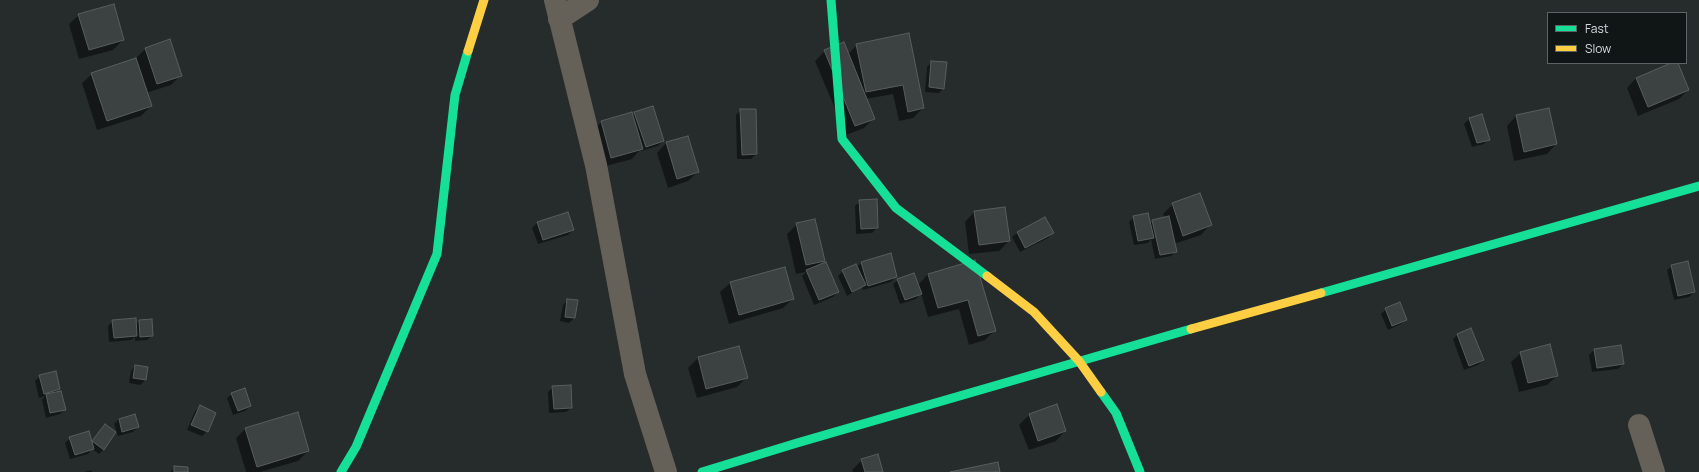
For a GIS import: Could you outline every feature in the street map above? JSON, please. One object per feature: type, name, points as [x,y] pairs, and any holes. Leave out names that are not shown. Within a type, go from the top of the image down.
[{"type":"street","points":[[341,472],[356,446],[437,254],[455,95],[484,0]]},
{"type":"street","points":[[588,0],[557,10],[596,165],[635,374],[666,472]]},
{"type":"street","points":[[831,0],[842,139],[896,208],[1034,312],[1079,361],[1116,413],[1140,472]]},
{"type":"street","points":[[702,472],[1079,361],[1699,186]]},
{"type":"street","points":[[1639,425],[1654,472]]},
{"type":"building","points":[[114,4],[124,40],[89,50],[78,14]]},
{"type":"building","points":[[909,33],[924,108],[908,112],[903,85],[866,92],[856,44]]},
{"type":"building","points":[[170,39],[182,76],[157,84],[145,48]]},
{"type":"building","points":[[844,42],[875,119],[855,126],[824,50]]},
{"type":"building","points":[[136,58],[152,106],[107,121],[91,73]]},
{"type":"building","points":[[931,61],[947,62],[944,89],[929,87]]},
{"type":"building","points":[[1669,64],[1678,64],[1689,90],[1648,107],[1636,78]]},
{"type":"building","points":[[653,106],[664,141],[646,147],[634,112]]},
{"type":"building","points":[[1549,108],[1557,144],[1524,152],[1516,115]]},
{"type":"building","points":[[740,109],[756,109],[757,154],[742,155]]},
{"type":"building","points":[[632,112],[643,149],[611,158],[601,121]]},
{"type":"building","points":[[1482,114],[1490,140],[1477,143],[1469,118]]},
{"type":"building","points":[[688,136],[699,172],[677,179],[666,142]]},
{"type":"building","points":[[1200,193],[1212,225],[1183,236],[1172,203]]},
{"type":"building","points":[[877,199],[878,228],[861,229],[859,200]]},
{"type":"building","points":[[1005,207],[1010,241],[979,245],[974,211]]},
{"type":"building","points":[[568,212],[574,230],[543,240],[537,222]]},
{"type":"building","points":[[1148,213],[1154,238],[1138,241],[1133,216]]},
{"type":"building","points":[[1169,216],[1177,252],[1160,255],[1152,220]]},
{"type":"building","points":[[1045,217],[1054,233],[1025,248],[1017,232]]},
{"type":"building","points":[[815,219],[825,261],[806,265],[796,223]]},
{"type":"building","points":[[891,253],[897,277],[868,286],[861,262]]},
{"type":"building","points":[[975,260],[996,331],[978,336],[968,300],[938,308],[928,274]]},
{"type":"building","points":[[1688,261],[1695,292],[1678,296],[1671,265]]},
{"type":"building","points":[[826,262],[839,292],[819,300],[806,270]]},
{"type":"building","points":[[856,264],[866,285],[852,292],[842,270]]},
{"type":"building","points":[[785,267],[794,299],[739,315],[730,282]]},
{"type":"building","points":[[914,273],[922,294],[905,300],[897,279]]},
{"type":"building","points":[[567,299],[578,300],[575,318],[565,317]]},
{"type":"building","points":[[1400,302],[1407,320],[1392,326],[1385,308]]},
{"type":"building","points":[[136,318],[137,336],[114,338],[112,320]]},
{"type":"building","points":[[152,319],[153,336],[140,337],[139,320]]},
{"type":"building","points":[[1471,328],[1484,360],[1469,366],[1457,334]]},
{"type":"building","points":[[1550,344],[1558,376],[1528,383],[1520,352]]},
{"type":"building","points":[[1621,345],[1624,364],[1597,368],[1594,349]]},
{"type":"building","points":[[739,346],[748,378],[706,389],[698,357]]},
{"type":"building","points":[[135,365],[148,367],[146,380],[133,378]]},
{"type":"building","points":[[56,371],[60,389],[44,394],[39,375]]},
{"type":"building","points":[[571,385],[572,408],[554,409],[552,386]]},
{"type":"building","points":[[245,388],[251,406],[238,411],[231,393]]},
{"type":"building","points":[[61,391],[66,410],[50,413],[46,394]]},
{"type":"building","points":[[1057,404],[1066,431],[1038,441],[1029,414]]},
{"type":"building","points":[[200,405],[216,413],[208,432],[191,425]]},
{"type":"building","points":[[298,412],[309,451],[257,467],[245,428]]},
{"type":"building","points":[[135,414],[139,427],[122,432],[119,419]]},
{"type":"building","points":[[105,424],[116,432],[104,450],[92,441]]},
{"type":"building","points":[[89,431],[94,449],[75,455],[69,437]]},
{"type":"building","points":[[878,454],[883,472],[865,472],[861,459]]},
{"type":"building","points":[[998,462],[1000,472],[950,472]]},
{"type":"building","points":[[174,466],[188,467],[188,472],[174,472]]},
{"type":"traffic: fast","points":[[831,0],[842,139],[896,208],[987,276]]},
{"type":"traffic: fast","points":[[341,472],[356,447],[437,254],[455,95],[468,51]]},
{"type":"traffic: fast","points":[[1321,293],[1699,186]]},
{"type":"traffic: fast","points":[[702,472],[1191,329]]},
{"type":"traffic: fast","points":[[1101,392],[1116,413],[1140,472]]},
{"type":"traffic: slow","points":[[468,51],[484,0]]},
{"type":"traffic: slow","points":[[987,276],[1034,312],[1079,361],[1101,392]]},
{"type":"traffic: slow","points":[[1191,329],[1321,293]]}]
